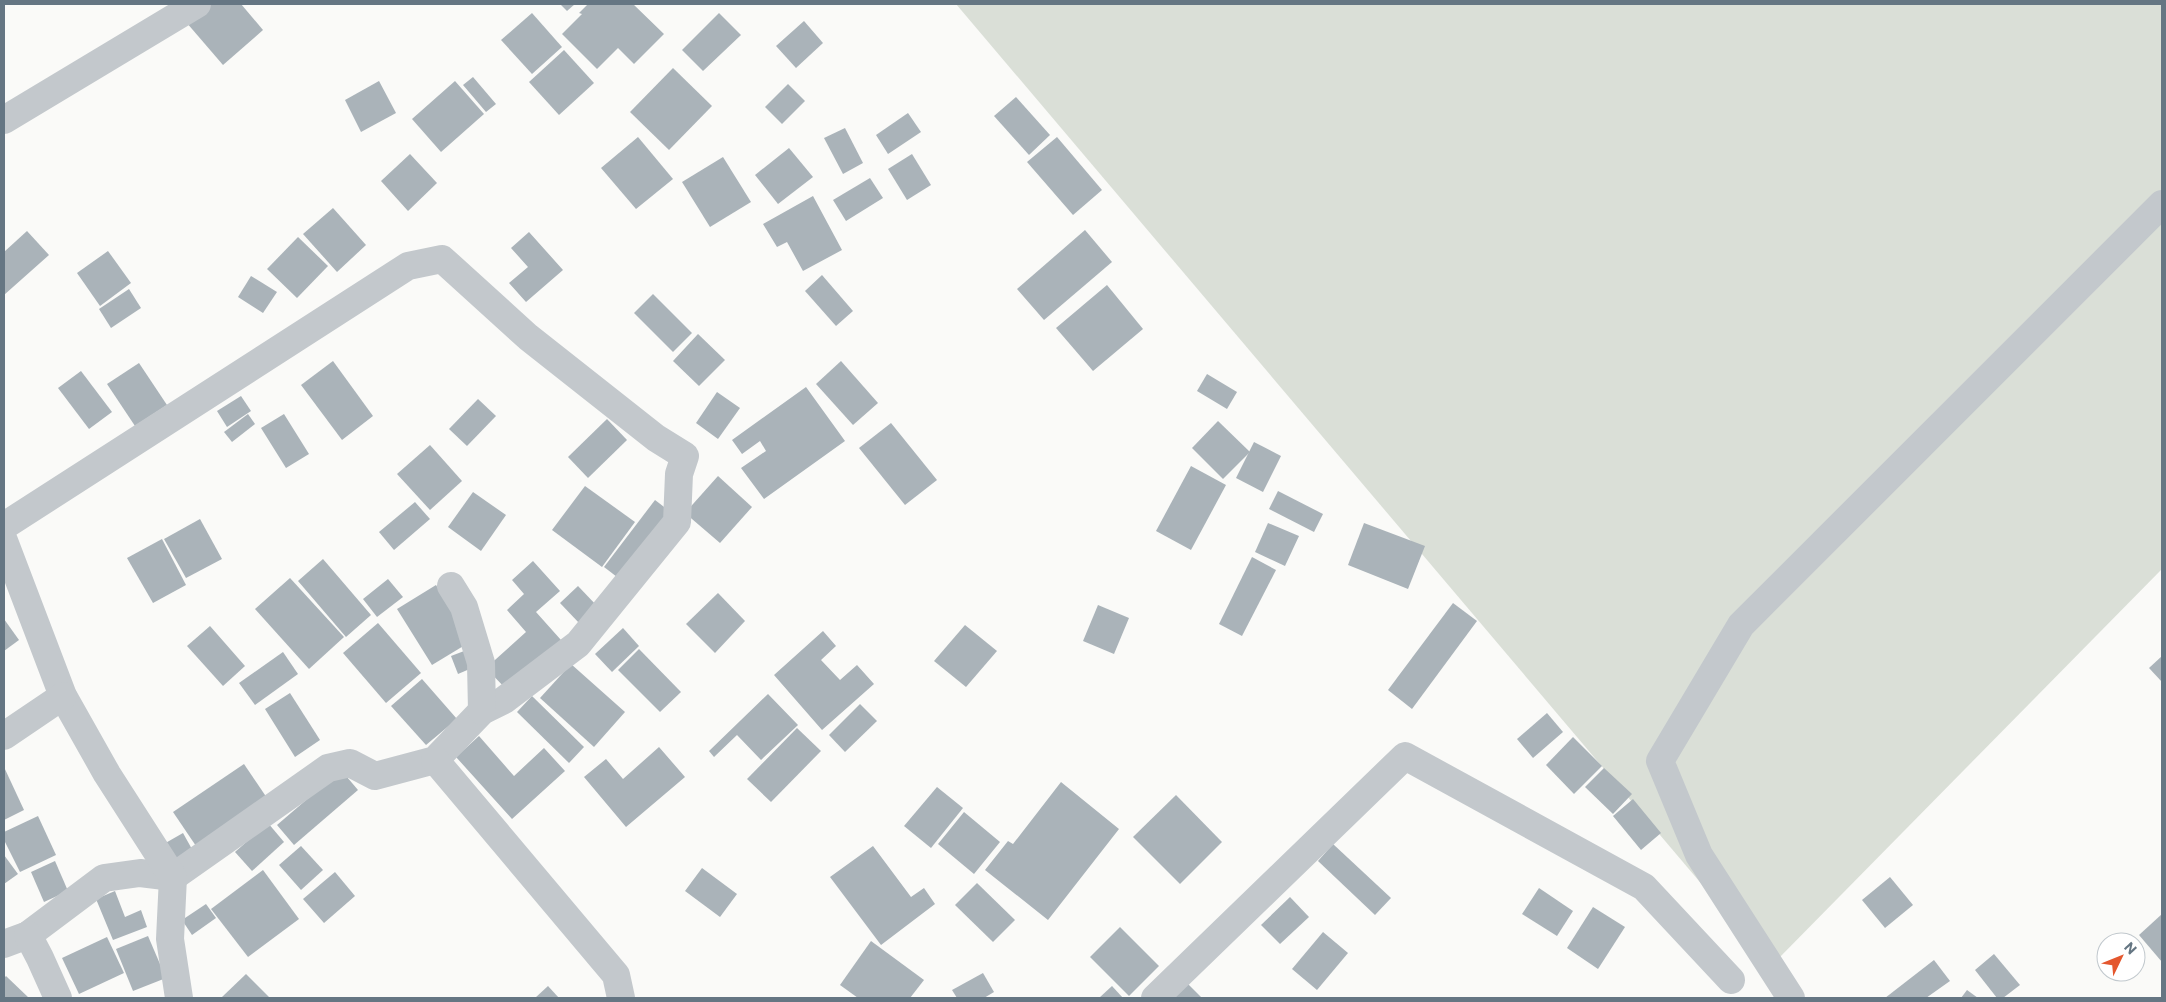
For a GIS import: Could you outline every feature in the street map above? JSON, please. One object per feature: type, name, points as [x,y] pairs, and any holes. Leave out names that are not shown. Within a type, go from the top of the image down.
[{"type":"street","points":[[4,120],[196,4]]},
{"type":"street","points":[[1791,998],[1699,854],[1660,761],[1741,625],[2162,204]]},
{"type":"street","points":[[4,526],[408,266],[442,259],[528,337],[656,438],[685,456],[679,474],[677,522],[578,644],[504,700],[482,711],[435,760],[375,776],[350,763],[328,768],[173,877],[140,873],[104,878],[16,940],[40,958],[58,998]]},
{"type":"street","points":[[4,541],[63,696],[107,774],[173,877],[170,939],[180,998]]},
{"type":"street","points":[[451,586],[464,607],[481,663],[482,711]]},
{"type":"street","points":[[4,736],[63,696]]},
{"type":"street","points":[[1155,998],[1405,756],[1644,887],[1731,980]]},
{"type":"street","points":[[435,760],[616,975],[621,998]]},
{"type":"shaded area","points":[[956,4],[2162,4],[2162,569],[1771,966]]},
{"type":"building","points":[[207,4],[241,4],[263,30],[223,65],[186,22]]},
{"type":"building","points":[[560,4],[575,4],[567,11]]},
{"type":"building","points":[[588,4],[633,4],[664,34],[634,64],[618,48],[597,69],[562,34],[582,14],[579,13]]},
{"type":"building","points":[[532,13],[562,47],[532,74],[501,40]]},
{"type":"building","points":[[719,13],[741,35],[703,71],[682,50]]},
{"type":"building","points":[[804,21],[823,43],[796,68],[776,46]]},
{"type":"building","points":[[564,50],[594,83],[559,115],[529,82]]},
{"type":"building","points":[[673,68],[712,106],[669,150],[630,112]]},
{"type":"building","points":[[473,77],[496,104],[486,112],[463,85]]},
{"type":"building","points":[[379,81],[396,113],[361,132],[345,100]]},
{"type":"building","points":[[455,81],[484,114],[441,152],[412,119]]},
{"type":"building","points":[[788,84],[805,101],[782,124],[765,107]]},
{"type":"building","points":[[1016,97],[1050,135],[1029,155],[994,116]]},
{"type":"building","points":[[908,113],[921,132],[888,154],[876,135]]},
{"type":"building","points":[[845,128],[863,163],[843,174],[824,138]]},
{"type":"building","points":[[638,137],[673,179],[636,209],[601,168]]},
{"type":"building","points":[[1057,137],[1102,190],[1073,215],[1027,162]]},
{"type":"building","points":[[789,148],[813,177],[778,204],[755,175]]},
{"type":"building","points":[[410,154],[437,183],[408,211],[381,181]]},
{"type":"building","points":[[912,154],[931,185],[907,200],[888,169]]},
{"type":"building","points":[[723,157],[751,202],[710,227],[682,182]]},
{"type":"building","points":[[870,178],[883,198],[846,221],[833,200]]},
{"type":"building","points":[[813,196],[842,250],[803,271],[787,242],[777,247],[763,224]]},
{"type":"building","points":[[333,208],[366,245],[337,272],[303,234]]},
{"type":"building","points":[[1085,230],[1112,262],[1044,320],[1017,289]]},
{"type":"building","points":[[27,231],[49,255],[4,295],[4,252]]},
{"type":"building","points":[[529,232],[563,270],[526,302],[509,283],[528,267],[511,248]]},
{"type":"building","points":[[298,237],[328,266],[297,298],[267,269]]},
{"type":"building","points":[[108,251],[131,283],[100,306],[77,273]]},
{"type":"building","points":[[822,275],[853,311],[836,326],[805,291]]},
{"type":"building","points":[[251,276],[277,292],[263,313],[238,297]]},
{"type":"building","points":[[1107,285],[1143,329],[1093,371],[1056,328]]},
{"type":"building","points":[[129,289],[141,308],[111,328],[99,309]]},
{"type":"building","points":[[653,294],[692,333],[673,352],[634,313]]},
{"type":"building","points":[[698,334],[725,360],[699,386],[673,361]]},
{"type":"building","points":[[333,361],[373,416],[342,440],[301,385]]},
{"type":"building","points":[[841,361],[878,403],[853,425],[816,384]]},
{"type":"building","points":[[139,363],[167,405],[135,426],[107,384]]},
{"type":"building","points":[[81,371],[112,412],[89,429],[58,388]]},
{"type":"building","points":[[1207,374],[1237,392],[1227,409],[1197,391]]},
{"type":"building","points":[[806,387],[845,441],[764,499],[741,468],[766,451],[760,441],[742,454],[732,440]]},
{"type":"building","points":[[717,392],[740,408],[718,439],[696,423]]},
{"type":"building","points":[[241,396],[251,411],[227,427],[217,411]]},
{"type":"building","points":[[478,399],[496,416],[467,446],[449,429]]},
{"type":"building","points":[[248,414],[255,424],[232,442],[224,432]]},
{"type":"building","points":[[284,414],[309,454],[286,468],[261,428]]},
{"type":"building","points":[[607,419],[627,440],[588,478],[568,457]]},
{"type":"building","points":[[1218,421],[1250,452],[1223,479],[1192,448]]},
{"type":"building","points":[[891,423],[937,480],[905,505],[859,448]]},
{"type":"building","points":[[1254,442],[1281,456],[1263,492],[1236,478]]},
{"type":"building","points":[[430,445],[462,481],[430,510],[397,474]]},
{"type":"building","points":[[1191,466],[1226,485],[1191,550],[1156,531]]},
{"type":"building","points":[[718,476],[752,507],[720,543],[685,513]]},
{"type":"building","points":[[585,486],[635,522],[602,567],[552,530]]},
{"type":"building","points":[[1278,491],[1323,514],[1314,532],[1269,509]]},
{"type":"building","points":[[473,492],[506,515],[481,551],[448,527]]},
{"type":"building","points":[[655,500],[672,513],[621,580],[604,567]]},
{"type":"building","points":[[415,502],[430,519],[394,550],[379,532]]},
{"type":"building","points":[[200,519],[222,559],[186,578],[164,539]]},
{"type":"building","points":[[1268,523],[1299,536],[1285,566],[1255,552]]},
{"type":"building","points":[[1364,523],[1425,546],[1408,589],[1348,565]]},
{"type":"building","points":[[162,539],[186,585],[153,603],[127,558]]},
{"type":"building","points":[[1252,557],[1276,570],[1242,636],[1219,624]]},
{"type":"building","points":[[323,559],[371,615],[346,637],[298,581]]},
{"type":"building","points":[[533,561],[560,591],[536,612],[561,640],[506,689],[486,668],[526,632],[507,610],[524,594],[512,580]]},
{"type":"building","points":[[290,578],[344,637],[309,669],[255,609]]},
{"type":"building","points":[[388,579],[403,597],[377,617],[363,599]]},
{"type":"building","points":[[436,585],[470,642],[432,665],[397,609]]},
{"type":"building","points":[[578,586],[598,607],[580,624],[560,603]]},
{"type":"building","points":[[718,593],[745,621],[715,653],[686,624]]},
{"type":"building","points":[[1453,603],[1477,621],[1412,709],[1388,690]]},
{"type":"building","points":[[1098,605],[1129,618],[1114,654],[1083,641]]},
{"type":"building","points":[[4,619],[19,640],[4,651]]},
{"type":"building","points":[[378,623],[421,673],[386,703],[343,653]]},
{"type":"building","points":[[965,625],[997,651],[966,687],[934,661]]},
{"type":"building","points":[[210,626],[245,666],[223,686],[187,646]]},
{"type":"building","points":[[623,628],[639,646],[612,672],[595,654]]},
{"type":"building","points":[[823,631],[836,646],[821,660],[840,680],[857,665],[874,684],[822,730],[774,675]]},
{"type":"building","points":[[472,648],[479,665],[458,674],[451,656]]},
{"type":"building","points":[[639,649],[681,692],[660,712],[618,670]]},
{"type":"building","points":[[283,652],[298,674],[255,705],[239,683]]},
{"type":"building","points":[[2162,656],[2162,682],[2149,668]]},
{"type":"building","points":[[571,664],[625,712],[594,747],[540,698]]},
{"type":"building","points":[[422,679],[457,719],[426,745],[391,706]]},
{"type":"building","points":[[290,693],[320,740],[295,757],[265,709]]},
{"type":"building","points":[[768,694],[798,725],[761,760],[737,735],[714,757],[709,751]]},
{"type":"building","points":[[532,696],[584,747],[569,763],[517,712]]},
{"type":"building","points":[[860,704],[877,721],[845,752],[829,735]]},
{"type":"building","points":[[1547,713],[1563,732],[1533,758],[1517,739]]},
{"type":"building","points":[[797,728],[821,751],[771,802],[747,779]]},
{"type":"building","points":[[479,736],[514,776],[544,748],[565,771],[512,819],[456,757]]},
{"type":"building","points":[[1573,737],[1602,766],[1574,794],[1546,765]]},
{"type":"building","points":[[659,747],[685,777],[626,827],[584,777],[606,759],[623,779]]},
{"type":"building","points":[[244,764],[267,798],[196,846],[173,812]]},
{"type":"building","points":[[4,767],[24,810],[4,820]]},
{"type":"building","points":[[1604,768],[1632,794],[1613,814],[1585,787]]},
{"type":"building","points":[[341,770],[358,790],[294,845],[277,825]]},
{"type":"building","points":[[1061,782],[1119,829],[1048,920],[985,870],[1008,841],[1013,844]]},
{"type":"building","points":[[937,787],[963,808],[931,848],[904,826]]},
{"type":"building","points":[[1176,795],[1222,842],[1180,884],[1133,837]]},
{"type":"building","points":[[1633,799],[1661,833],[1641,850],[1613,816]]},
{"type":"building","points":[[964,812],[1000,842],[974,874],[938,844]]},
{"type":"building","points":[[38,816],[56,855],[20,872],[4,840],[4,832]]},
{"type":"building","points":[[268,823],[284,842],[252,871],[235,852]]},
{"type":"building","points":[[183,833],[193,851],[172,862],[162,845]]},
{"type":"building","points":[[1333,844],[1391,898],[1375,915],[1318,861]]},
{"type":"building","points":[[301,846],[323,870],[301,890],[279,865]]},
{"type":"building","points":[[873,846],[911,897],[924,888],[935,904],[881,945],[830,877]]},
{"type":"building","points":[[4,855],[18,874],[4,884]]},
{"type":"building","points":[[55,861],[68,891],[44,902],[31,872]]},
{"type":"building","points":[[702,868],[737,894],[720,917],[685,891]]},
{"type":"building","points":[[263,870],[299,919],[248,957],[211,909]]},
{"type":"building","points":[[335,872],[355,896],[324,923],[303,899]]},
{"type":"building","points":[[1890,877],[1913,905],[1885,928],[1862,900]]},
{"type":"building","points":[[977,883],[1015,920],[993,942],[955,905]]},
{"type":"building","points":[[1539,888],[1573,911],[1557,936],[1522,914]]},
{"type":"building","points":[[115,891],[125,917],[141,910],[147,927],[113,940],[96,899]]},
{"type":"building","points":[[1290,897],[1309,917],[1280,944],[1261,925]]},
{"type":"building","points":[[206,904],[216,918],[192,935],[182,920]]},
{"type":"building","points":[[1593,907],[1625,927],[1598,969],[1567,948]]},
{"type":"building","points":[[2162,914],[2162,962],[2146,943],[2146,932],[2142,932]]},
{"type":"building","points":[[1120,927],[1159,966],[1129,996],[1090,957]]},
{"type":"building","points":[[1323,932],[1348,953],[1317,990],[1292,969]]},
{"type":"building","points":[[148,936],[166,978],[133,991],[116,949]]},
{"type":"building","points":[[107,937],[124,973],[79,994],[62,958]]},
{"type":"building","points":[[871,941],[924,980],[910,998],[858,998],[840,985]]},
{"type":"building","points":[[1994,954],[2020,985],[2003,998],[1997,998],[1975,970]]},
{"type":"building","points":[[1934,960],[1950,981],[1926,998],[1885,998]]},
{"type":"building","points":[[983,973],[994,992],[984,998],[957,998],[952,990]]},
{"type":"building","points":[[246,974],[270,998],[222,997]]},
{"type":"building","points":[[6,976],[29,998],[4,998],[4,978]]},
{"type":"building","points":[[1184,980],[1202,998],[1166,998]]},
{"type":"building","points":[[548,986],[559,998],[535,998]]},
{"type":"building","points":[[1112,986],[1123,998],[1099,998]]},
{"type":"building","points":[[1967,990],[1978,998],[1961,998]]}]
